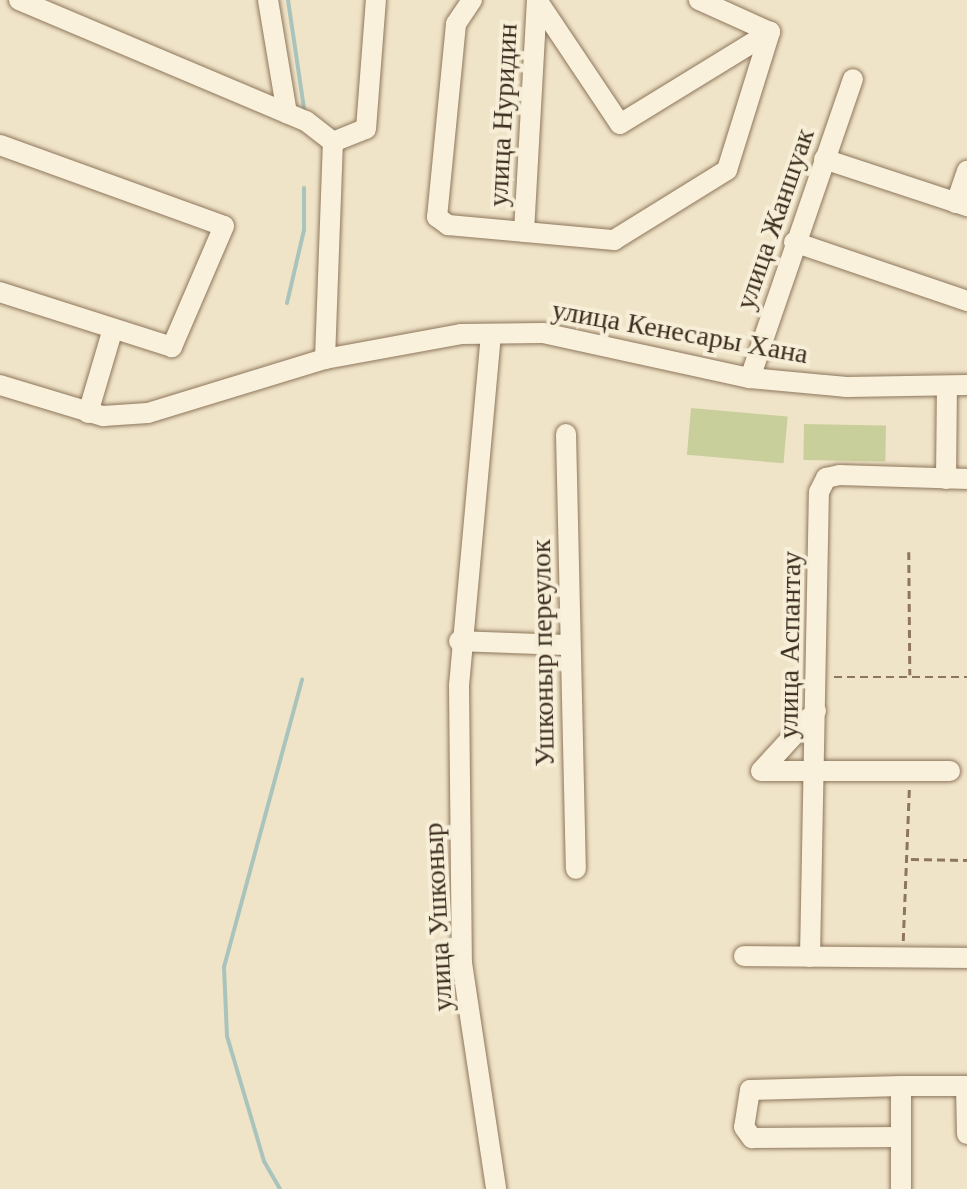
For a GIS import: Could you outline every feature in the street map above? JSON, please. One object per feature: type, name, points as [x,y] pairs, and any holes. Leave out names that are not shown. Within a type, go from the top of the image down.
[{"type":"street","points":[[19,0],[287,114],[333,142]]},
{"type":"street","points":[[268,0],[287,114]]},
{"type":"street","points":[[333,142],[366,129],[376,0]]},
{"type":"street","points":[[472,0],[456,24],[434,210],[448,225],[614,240],[722,178],[770,32]]},
{"type":"street","points":[[537,0],[620,124],[770,32]]},
{"type":"street","name":"улица Нуридин","points":[[524,232],[537,0]]},
{"type":"street","points":[[698,0],[770,32]]},
{"type":"street","name":"улица Жаншуак","points":[[750,378],[853,79]]},
{"type":"street","points":[[325,359],[333,142]]},
{"type":"street","points":[[0,145],[224,226],[172,347],[112,332],[0,292]]},
{"type":"street","points":[[824,159],[962,204],[967,171]]},
{"type":"street","points":[[794,242],[967,301]]},
{"type":"street","points":[[88,412],[112,332]]},
{"type":"street","name":"улица Кенесары Хана","points":[[0,386],[88,412],[148,414],[325,359],[491,334],[543,333],[611,344],[750,378],[847,387],[957,386]]},
{"type":"street","name":"улица Ушконыр","points":[[491,334],[459,641],[462,963],[496,1189]]},
{"type":"street","points":[[956,479],[957,386]]},
{"type":"street","name":"Ушконыр переулок","points":[[566,434],[576,869]]},
{"type":"street","name":"улица Аспантау","points":[[810,956],[820,492],[826,478],[956,479]]},
{"type":"street","points":[[459,641],[570,645]]},
{"type":"street","points":[[816,711],[761,771],[950,771]]},
{"type":"street","points":[[744,956],[967,958]]},
{"type":"street","points":[[901,1086],[901,1189]]},
{"type":"street","points":[[901,1137],[752,1138],[744,1127],[750,1090],[967,1086],[967,1134]]},
{"type":"path","points":[[909,552],[910,677]]},
{"type":"path","points":[[817,677],[967,677]]},
{"type":"path","points":[[902,958],[909,860],[908,771]]},
{"type":"path","points":[[909,860],[967,860]]},
{"type":"green space","points":[[691,408],[788,416],[784,463],[687,455]]},
{"type":"green space","points":[[804,424],[886,425],[885,461],[803,460]]},
{"type":"waterway","points":[[288,0],[304,108]]},
{"type":"waterway","points":[[287,303],[304,230],[304,188]]},
{"type":"waterway","points":[[280,1189],[264,1161],[227,1036],[224,967],[302,679]]}]
